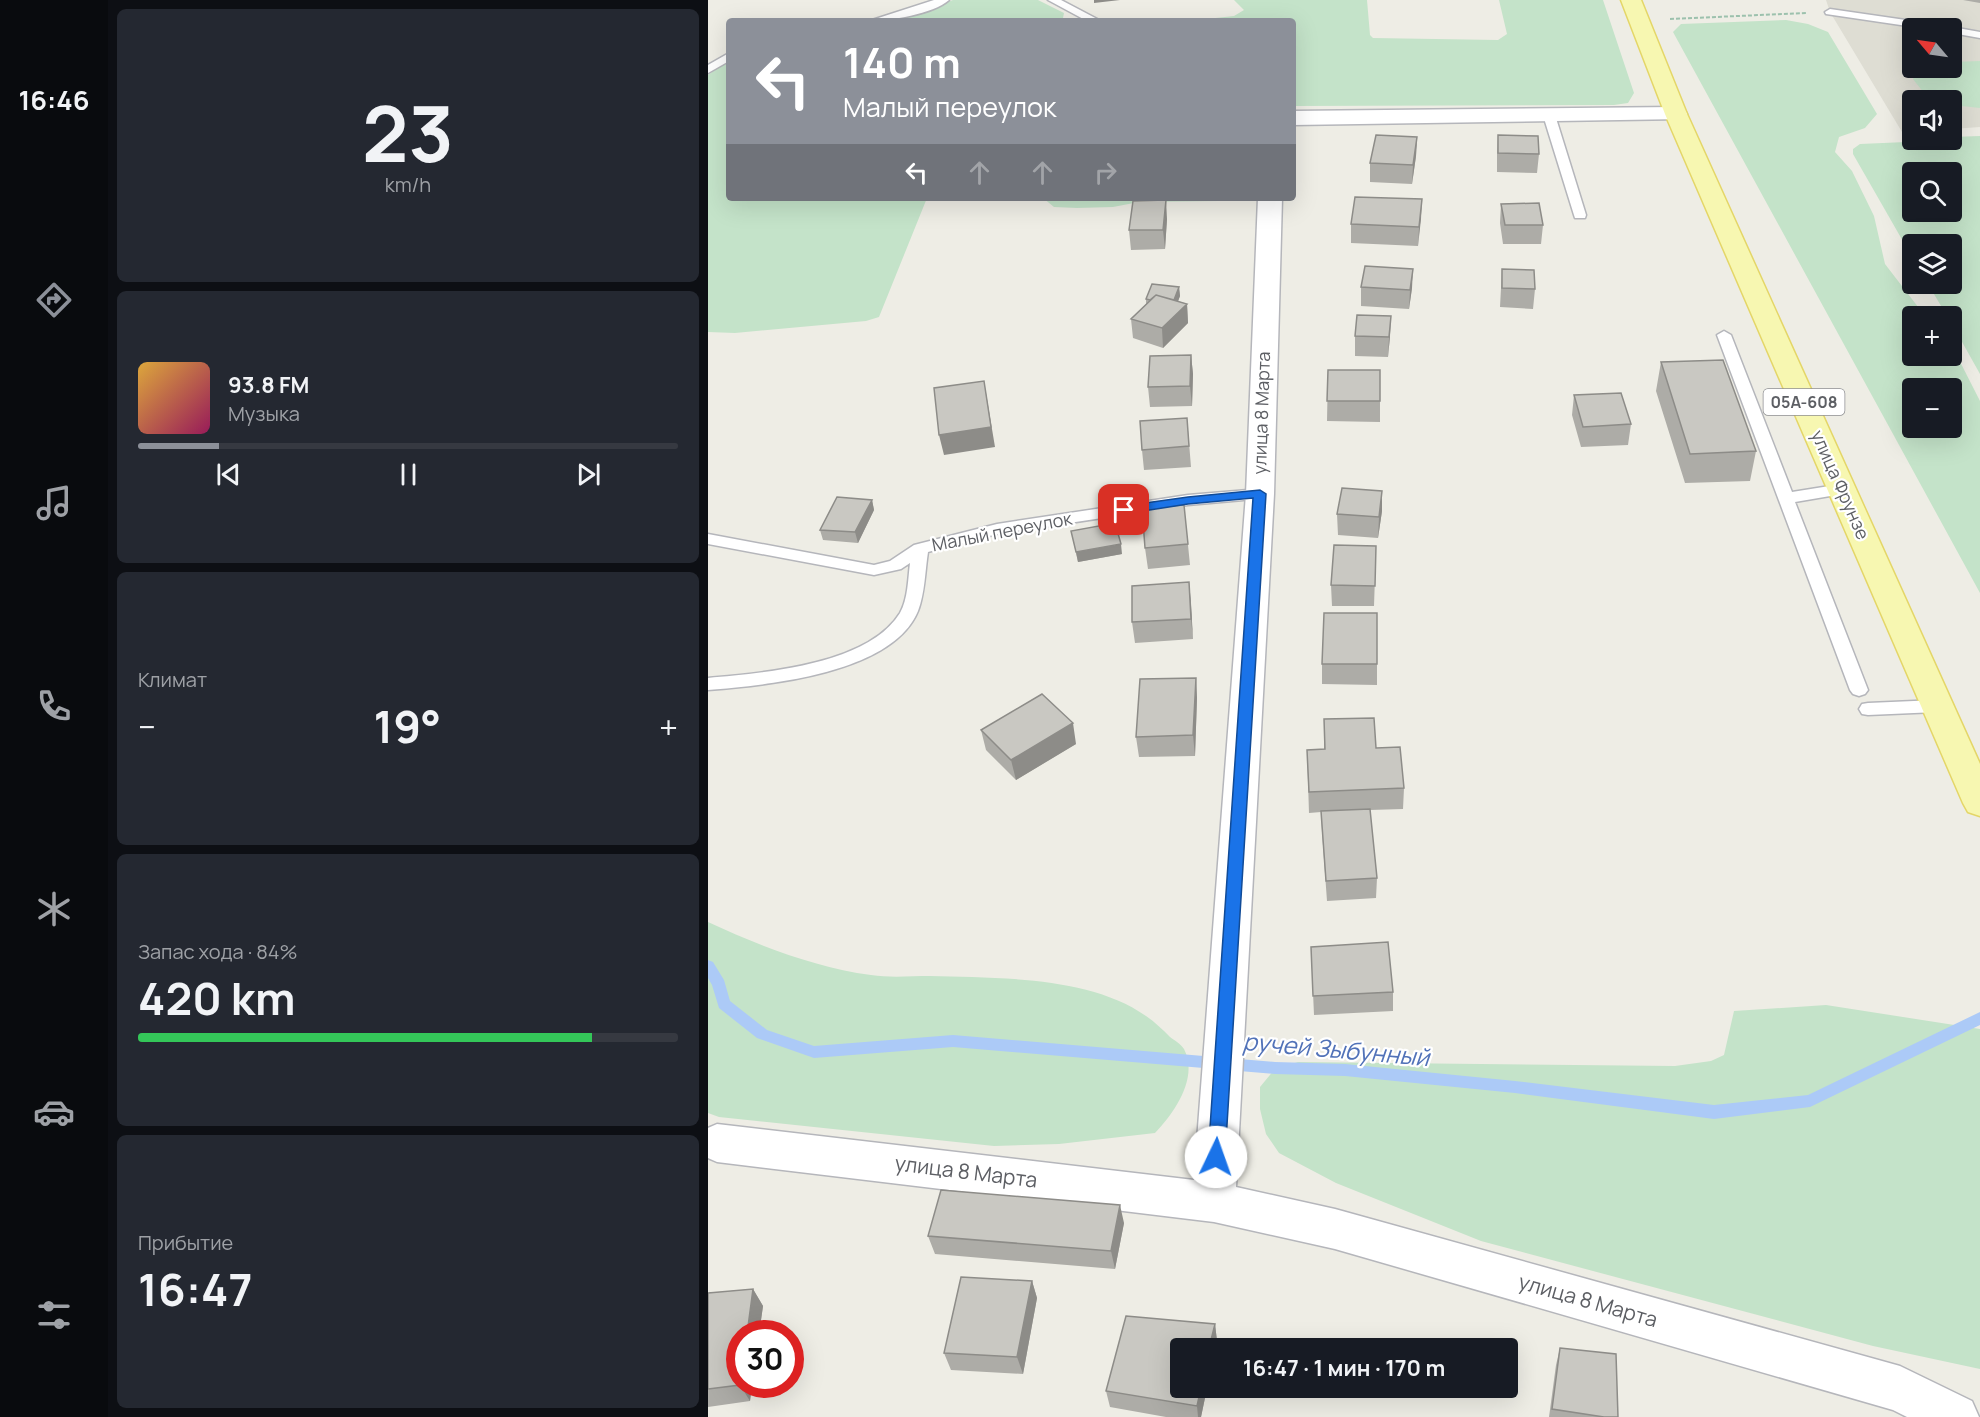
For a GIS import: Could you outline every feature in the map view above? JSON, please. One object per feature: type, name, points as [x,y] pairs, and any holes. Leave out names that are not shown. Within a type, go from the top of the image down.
[{"type":"main road","name":"улица Фрунзе","points":[[1635,10],[1676,114],[1980,803]]},
{"type":"street","points":[[1296,118],[1676,114]]},
{"type":"street","name":"улица 8 Марта","points":[[1214,1202],[1223,1030],[1260,494],[1270,201]]},
{"type":"street","name":"улица 8 Марта","points":[[717,1143],[1214,1202],[1335,1228],[1900,1389],[1956,1417]]},
{"type":"lane","points":[[887,18],[944,0]]},
{"type":"lane","points":[[1053,0],[1090,18]]},
{"type":"lane","points":[[1830,12],[1902,22]]},
{"type":"lane","points":[[1962,31],[1980,34]]},
{"type":"lane","points":[[708,70],[726,58]]},
{"type":"lane","points":[[1549,115],[1580,215]]},
{"type":"lane","points":[[1724,335],[1859,690]]},
{"type":"lane","points":[[1786,498],[1842,489]]},
{"type":"lane","name":"Малый переулок","points":[[708,684],[763,679],[834,663],[863,652],[895,631],[908,613],[920,549],[997,529],[1188,500],[1260,494]]},
{"type":"lane","points":[[708,539],[874,570],[895,564],[920,549]]},
{"type":"lane","points":[[1868,709],[1937,706]]},
{"type":"path","points":[[1635,10],[1830,12]]},
{"type":"shaded area","points":[[1826,0],[1980,0],[1980,127],[1962,128],[1962,90],[1902,90],[1902,132],[1830,12]]},
{"type":"green space","points":[[953,0],[1038,0],[1064,13],[1063,18],[899,18]]},
{"type":"green space","points":[[1234,0],[1367,0],[1370,35],[1373,38],[1498,40],[1507,34],[1499,0],[1603,0],[1634,93],[1628,103],[1614,105],[1296,106],[1296,18],[1216,18],[1234,16],[1244,10]]},
{"type":"green space","points":[[1786,20],[1808,24],[1828,32],[1877,114],[1865,128],[1839,137],[1835,152],[1852,171],[1874,216],[1885,264],[1902,286],[1902,294],[1908,294],[1917,306],[1902,306],[1902,366],[1962,366],[1980,401],[1980,593],[1673,32],[1681,24]]},
{"type":"green space","points":[[1980,61],[1980,108],[1962,106],[1962,90],[1922,90],[1913,79],[1962,78],[1962,62]]},
{"type":"green space","points":[[726,62],[726,201],[926,201],[879,317],[866,321],[735,333],[708,332],[708,75]]},
{"type":"green space","points":[[1980,136],[1980,374],[1962,342],[1962,306],[1941,306],[1934,294],[1962,294],[1962,234],[1902,234],[1902,240],[1853,154],[1853,149],[1860,144],[1902,142],[1902,150],[1962,150],[1962,137]]},
{"type":"green space","points":[[1047,201],[1218,201],[1139,202],[1113,207],[1054,207]]},
{"type":"green space","points":[[708,922],[808,961],[871,975],[1013,979],[1071,986],[1098,993],[1146,1016],[1181,1045],[1188,1060],[1186,1083],[1170,1116],[1155,1133],[1059,1144],[994,1146],[719,1117],[708,1113]]},
{"type":"green space","points":[[1826,1005],[1980,1029],[1980,1369],[1873,1346],[1481,1241],[1336,1183],[1279,1153],[1266,1134],[1260,1109],[1260,1087],[1275,1069],[1298,1062],[1675,1066],[1711,1061],[1724,1055],[1734,1011]]},
{"type":"building","points":[[1376,135],[1417,137],[1413,165],[1370,163]]},
{"type":"building","points":[[1498,135],[1538,136],[1539,154],[1498,153]]},
{"type":"building","points":[[1355,197],[1422,199],[1419,227],[1351,224]]},
{"type":"building","points":[[1133,201],[1166,201],[1163,230],[1129,230]]},
{"type":"building","points":[[1539,203],[1543,225],[1505,225],[1501,204]]},
{"type":"building","points":[[1365,266],[1413,269],[1410,290],[1361,287]]},
{"type":"building","points":[[1502,269],[1534,270],[1535,289],[1502,288]]},
{"type":"building","points":[[1152,284],[1179,287],[1174,300],[1156,295],[1150,300],[1146,299]]},
{"type":"building","points":[[1156,295],[1187,304],[1162,328],[1131,319]]},
{"type":"building","points":[[1357,315],[1391,316],[1389,337],[1355,336]]},
{"type":"building","points":[[1191,355],[1190,386],[1148,387],[1150,356]]},
{"type":"building","points":[[1723,360],[1756,451],[1690,454],[1661,362]]},
{"type":"building","points":[[1328,370],[1380,370],[1380,401],[1327,401]]},
{"type":"building","points":[[984,381],[991,427],[939,435],[934,388]]},
{"type":"building","points":[[1621,393],[1631,424],[1583,427],[1574,395]]},
{"type":"building","points":[[1187,418],[1189,446],[1142,450],[1140,421]]},
{"type":"building","points":[[1342,488],[1382,491],[1379,517],[1337,514]]},
{"type":"building","points":[[837,497],[872,500],[855,532],[820,530]]},
{"type":"building","points":[[1184,505],[1188,544],[1145,548],[1142,508]]},
{"type":"building","points":[[1115,523],[1121,544],[1076,552],[1071,531]]},
{"type":"building","points":[[1334,545],[1376,546],[1375,586],[1331,585]]},
{"type":"building","points":[[1189,582],[1191,619],[1132,622],[1132,586]]},
{"type":"building","points":[[1324,613],[1377,613],[1377,664],[1322,664]]},
{"type":"building","points":[[1196,678],[1193,735],[1136,737],[1140,679]]},
{"type":"building","points":[[1042,694],[1073,723],[1011,760],[981,730]]},
{"type":"building","points":[[1374,718],[1376,748],[1400,747],[1404,788],[1309,792],[1307,750],[1325,749],[1324,719]]},
{"type":"building","points":[[1370,809],[1377,878],[1326,881],[1321,811]]},
{"type":"building","points":[[1388,942],[1393,992],[1313,996],[1311,947]]},
{"type":"building","points":[[941,1190],[1120,1205],[1111,1251],[928,1236]]},
{"type":"building","points":[[961,1277],[1032,1281],[1017,1357],[944,1353]]},
{"type":"building","points":[[753,1289],[749,1320],[726,1320],[726,1387],[708,1389],[708,1293]]},
{"type":"building","points":[[1126,1316],[1215,1324],[1212,1338],[1170,1338],[1170,1398],[1199,1398],[1197,1406],[1106,1391]]},
{"type":"building","points":[[1560,1348],[1616,1354],[1618,1417],[1552,1409]]},
{"type":"waterway","name":"ручей Зыбунный","points":[[708,966],[719,984],[724,1004],[762,1034],[814,1052],[953,1041],[1275,1068],[1345,1070],[1515,1087],[1714,1112],[1810,1101],[1980,1018]]},
{"type":"route","points":[[1124,510],[1188,500],[1260,494],[1216,1157]]}]
